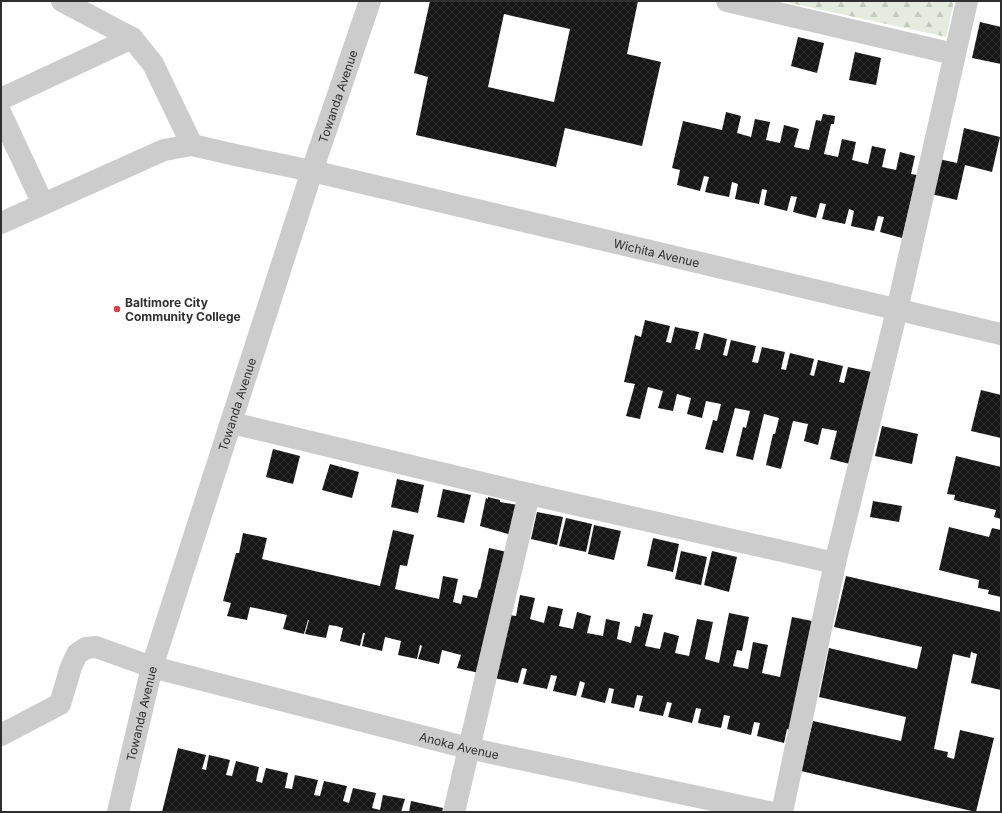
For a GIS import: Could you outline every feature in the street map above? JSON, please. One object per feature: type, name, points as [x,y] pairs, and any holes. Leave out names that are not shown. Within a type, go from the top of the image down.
[{"type":"street","points":[[1,223],[164,150],[192,145],[153,64],[132,38],[62,1]]},
{"type":"street","name":"Towanda Avenue","points":[[118,812],[152,668],[312,171],[370,1]]},
{"type":"street","points":[[727,1],[954,54]]},
{"type":"street","points":[[782,812],[835,563],[897,310],[967,1]]},
{"type":"street","points":[[1,99],[132,38]]},
{"type":"street","points":[[1,114],[43,204]]},
{"type":"street","name":"Wichita Avenue","points":[[192,145],[312,171],[1001,334]]},
{"type":"street","points":[[232,423],[529,494],[835,563]]},
{"type":"street","points":[[454,812],[529,494]]},
{"type":"street","name":"Anoka Avenue","points":[[1,735],[60,704],[71,667],[77,654],[86,648],[96,646],[152,668],[468,748],[769,812]]},
{"type":"green space","points":[[781,1],[954,1],[946,37]]},
{"type":"building","points":[[430,1],[638,1],[627,54],[661,62],[642,146],[565,128],[556,167],[416,135],[428,77],[414,73]],"holes":[[[504,14],[570,29],[554,102],[488,87]]]},
{"type":"building","points":[[980,22],[1001,27],[1001,64],[972,58]]},
{"type":"building","points":[[798,37],[824,43],[817,73],[791,66]]},
{"type":"building","points":[[855,52],[881,58],[876,85],[849,80]]},
{"type":"building","points":[[726,112],[741,116],[737,133],[751,137],[755,119],[770,122],[766,140],[780,143],[784,125],[799,129],[794,147],[809,150],[816,120],[821,121],[823,114],[835,116],[834,124],[831,124],[824,154],[838,157],[842,139],[856,142],[852,160],[868,164],[872,146],[886,149],[882,167],[896,170],[900,152],[915,156],[911,174],[917,175],[902,238],[880,232],[884,217],[878,216],[874,231],[851,226],[854,211],[849,209],[845,224],[822,219],[826,204],[820,203],[816,218],[793,212],[797,197],[791,196],[787,211],[764,205],[767,190],[762,189],[759,204],[735,199],[738,184],[732,182],[729,197],[705,192],[709,177],[704,176],[700,191],[677,185],[680,170],[672,168],[683,121],[722,130]]},
{"type":"building","points":[[964,128],[1000,137],[992,172],[965,165],[957,200],[931,194],[939,159],[957,163]]},
{"type":"building","points":[[645,320],[670,326],[666,342],[671,343],[675,327],[699,332],[695,349],[700,350],[704,333],[727,339],[723,355],[727,356],[731,340],[756,346],[752,362],[758,363],[762,347],[785,352],[781,369],[786,370],[790,353],[814,359],[810,375],[814,376],[818,360],[843,366],[839,382],[844,383],[848,367],[872,372],[850,464],[830,459],[837,431],[822,428],[818,445],[804,441],[808,424],[793,421],[781,469],[766,465],[773,434],[775,434],[779,418],[764,414],[753,460],[736,456],[743,427],[746,428],[750,411],[735,408],[723,453],[705,449],[713,420],[717,421],[721,404],[706,401],[702,418],[687,414],[691,398],[677,394],[673,411],[658,408],[663,391],[648,387],[640,419],[626,416],[635,384],[624,382],[635,335],[641,337]]},
{"type":"building","points":[[981,390],[1001,395],[1001,438],[971,431]]},
{"type":"building","points":[[882,426],[918,434],[912,464],[875,456]]},
{"type":"building","points":[[273,449],[300,456],[293,484],[266,477]]},
{"type":"building","points":[[956,456],[1001,467],[1001,519],[994,517],[996,510],[954,500],[955,495],[947,494]]},
{"type":"building","points":[[330,464],[359,472],[352,498],[322,490]]},
{"type":"building","points":[[397,479],[424,485],[418,513],[391,507]]},
{"type":"building","points":[[443,489],[471,495],[464,523],[437,517]]},
{"type":"building","points":[[488,497],[500,500],[500,502],[518,505],[512,535],[480,526],[486,498],[488,499]]},
{"type":"building","points":[[873,501],[902,506],[899,522],[870,517]]},
{"type":"building","points":[[537,512],[563,517],[557,545],[531,539]]},
{"type":"building","points":[[566,518],[592,524],[586,552],[559,546]]},
{"type":"building","points":[[594,525],[621,531],[614,560],[588,554]]},
{"type":"building","points":[[949,527],[989,537],[992,528],[1001,530],[1001,597],[988,594],[989,590],[978,588],[979,580],[939,570]]},
{"type":"building","points":[[393,530],[414,535],[407,566],[400,565],[395,589],[439,599],[443,576],[458,579],[453,602],[461,604],[463,595],[477,598],[489,548],[507,552],[479,673],[457,668],[461,655],[442,650],[439,664],[418,659],[422,646],[420,645],[417,659],[398,655],[401,641],[385,637],[382,651],[362,646],[365,633],[363,633],[360,646],[340,641],[343,628],[336,626],[329,625],[326,638],[305,634],[309,620],[304,634],[283,629],[287,615],[250,607],[247,620],[227,616],[231,603],[223,601],[236,553],[239,553],[243,533],[267,538],[262,559],[380,586]]},
{"type":"building","points":[[653,538],[679,544],[673,572],[647,566]]},
{"type":"building","points":[[681,551],[707,557],[701,585],[675,579]]},
{"type":"building","points":[[712,551],[737,557],[729,592],[704,585]]},
{"type":"building","points":[[846,576],[1001,612],[1001,690],[971,683],[977,654],[971,652],[970,658],[953,654],[934,749],[948,752],[947,757],[954,759],[960,730],[994,738],[976,812],[801,771],[813,721],[901,741],[906,717],[819,697],[829,648],[917,669],[922,647],[834,627]]},
{"type":"building","points":[[520,595],[535,598],[530,619],[544,623],[548,606],[563,609],[559,626],[573,629],[577,612],[591,616],[587,633],[603,636],[606,619],[620,622],[617,639],[631,643],[635,626],[640,627],[643,613],[653,615],[645,646],[660,649],[664,632],[679,636],[675,653],[689,656],[697,619],[713,622],[705,659],[719,663],[729,613],[749,617],[742,651],[737,650],[733,666],[748,669],[753,642],[768,645],[762,673],[780,677],[792,617],[817,622],[790,730],[787,729],[784,743],[757,736],[760,723],[754,722],[751,735],[727,729],[730,716],[724,715],[721,728],[698,723],[701,709],[696,708],[692,723],[668,717],[672,703],[667,702],[663,716],[639,711],[643,696],[637,695],[634,708],[611,703],[614,689],[609,688],[605,703],[581,697],[585,683],[580,681],[576,696],[553,691],[557,676],[551,675],[547,689],[523,684],[527,669],[522,668],[518,683],[494,678],[509,615],[516,616]]},
{"type":"building","points":[[178,748],[206,755],[202,769],[206,770],[209,755],[230,760],[226,775],[232,776],[236,761],[259,767],[256,781],[262,783],[266,768],[288,773],[285,788],[292,789],[295,775],[318,780],[314,795],[320,796],[324,781],[347,786],[343,801],[349,803],[353,788],[376,793],[372,808],[380,810],[383,795],[405,799],[401,812],[162,812]]},
{"type":"building","points":[[411,801],[443,808],[442,812],[409,812]]},
{"type":"place","name":"Baltimore City Community College","points":[[117,309]]}]
